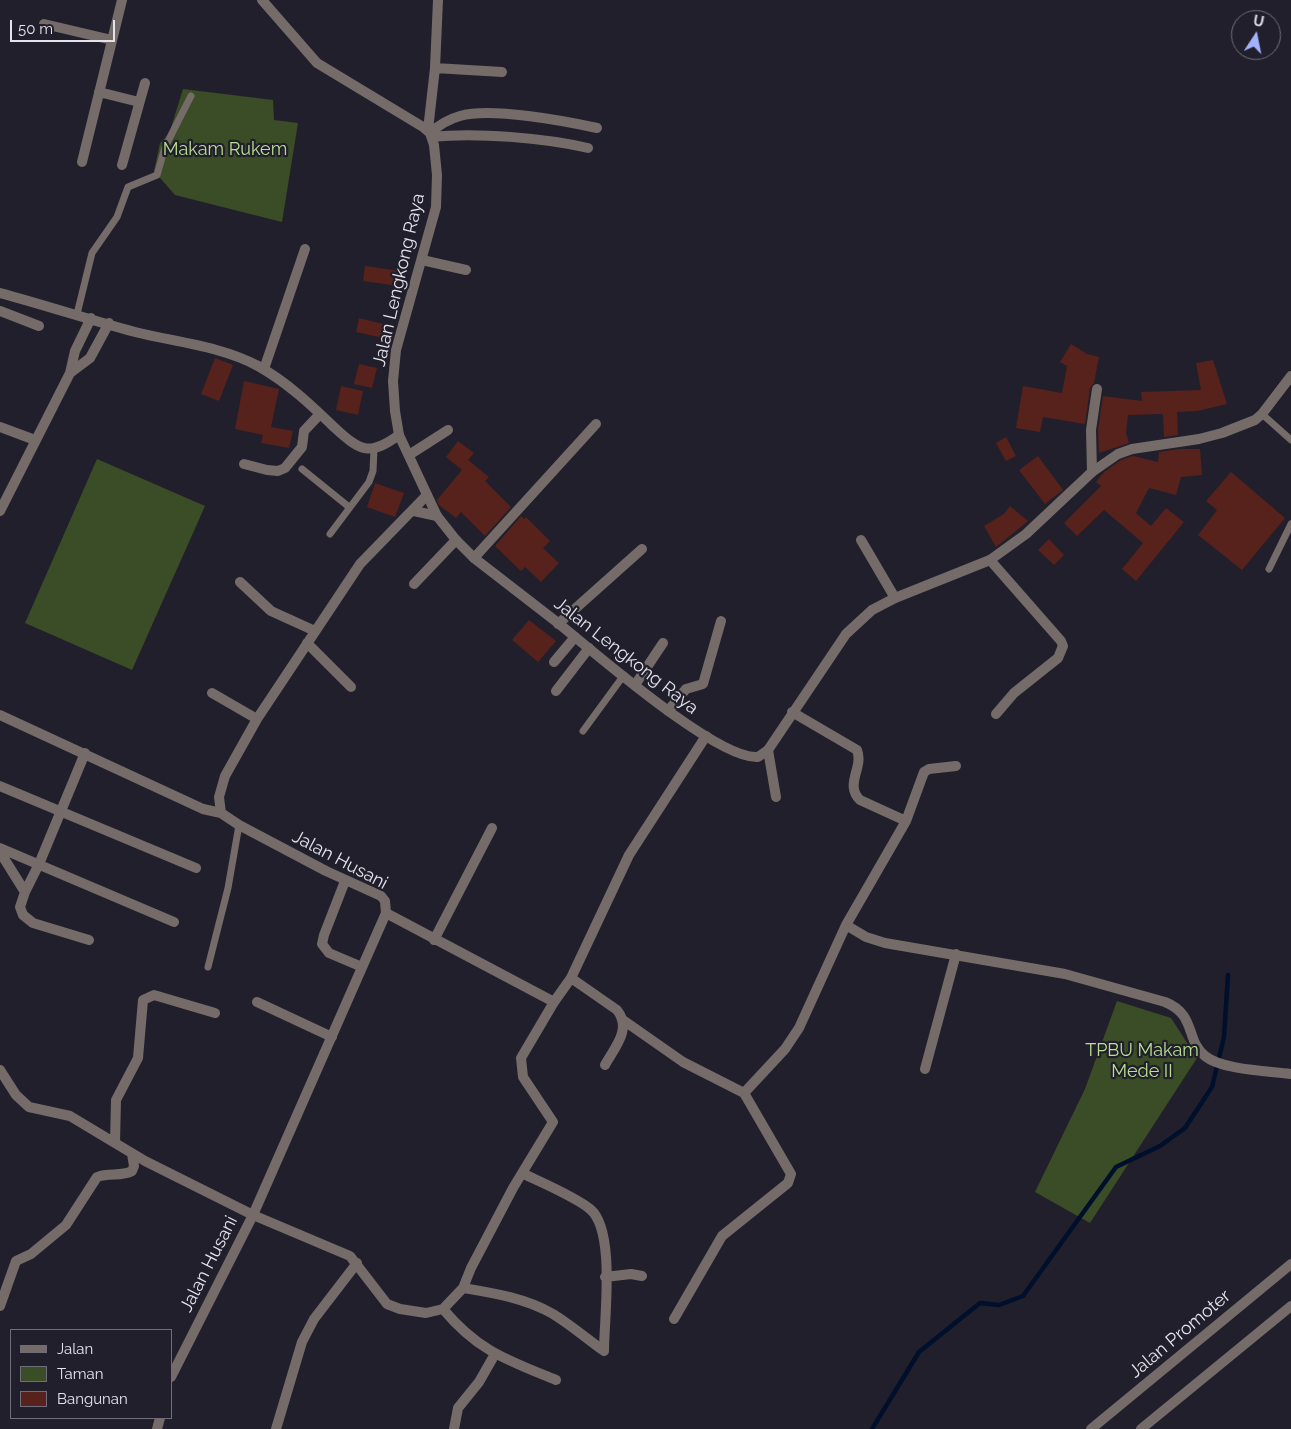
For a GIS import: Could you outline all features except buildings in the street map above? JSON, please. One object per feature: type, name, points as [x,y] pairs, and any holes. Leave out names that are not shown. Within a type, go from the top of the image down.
[{"type":"street","points":[[82,162],[122,0]]},
{"type":"street","points":[[262,0],[316,63],[430,133],[529,139],[588,148]]},
{"type":"street","name":"Jalan Lengkong Raya","points":[[438,0],[430,133],[437,175],[436,206],[394,365],[393,395],[399,435],[437,516],[456,540],[474,558],[668,711],[706,736],[748,757],[758,757],[768,750]]},
{"type":"street","points":[[44,24],[112,40]]},
{"type":"street","points":[[435,68],[502,72]]},
{"type":"street","points":[[122,165],[145,83]]},
{"type":"street","points":[[99,92],[139,102]]},
{"type":"street","points":[[430,133],[451,119],[473,114],[562,121],[597,128]]},
{"type":"street","points":[[264,369],[304,249]]},
{"type":"street","points":[[422,260],[466,270]]},
{"type":"street","points":[[0,293],[109,324],[214,350],[264,369],[291,389],[359,448],[374,449],[382,447],[399,435]]},
{"type":"street","points":[[0,311],[39,326]]},
{"type":"street","points":[[0,511],[70,374],[75,351],[91,318]]},
{"type":"street","points":[[70,374],[90,358],[109,324]]},
{"type":"street","points":[[776,797],[768,750],[846,634],[872,610],[895,598],[990,560],[1026,534],[1105,460],[1125,451],[1222,433],[1246,424],[1262,414],[1291,376]]},
{"type":"street","points":[[1092,472],[1091,430],[1097,389]]},
{"type":"street","points":[[244,464],[267,470],[278,471],[285,468],[302,447],[304,431],[320,414]]},
{"type":"street","points":[[474,558],[596,424]]},
{"type":"street","points":[[0,427],[35,440]]},
{"type":"street","points":[[409,455],[448,430]]},
{"type":"street","points":[[221,813],[219,797],[225,776],[257,719],[360,564],[391,530],[414,511],[427,495]]},
{"type":"street","points":[[414,511],[437,516]]},
{"type":"street","points":[[414,584],[456,540]]},
{"type":"street","points":[[861,540],[895,598]]},
{"type":"street","points":[[558,624],[642,549]]},
{"type":"street","points":[[990,560],[1061,641],[1063,646],[1058,658],[1014,693],[996,714]]},
{"type":"street","points":[[240,582],[271,611],[315,631]]},
{"type":"street","points":[[668,711],[686,689],[703,684],[721,621]]},
{"type":"street","points":[[554,662],[575,637]]},
{"type":"street","points":[[307,643],[351,687]]},
{"type":"street","points":[[635,685],[663,643]]},
{"type":"street","points":[[556,691],[589,648]]},
{"type":"street","points":[[212,693],[257,719]]},
{"type":"street","points":[[792,712],[857,750],[858,757],[853,785],[856,796],[860,800],[906,821]]},
{"type":"street","name":"Jalan Husani","points":[[0,715],[203,809],[221,813],[239,826],[384,899],[386,913],[332,1037],[252,1215],[172,1375]]},
{"type":"street","points":[[0,1070],[21,1102],[29,1107],[70,1116],[132,1154],[252,1215],[350,1256],[387,1304],[426,1313],[443,1309],[463,1288],[471,1268],[522,1173],[554,1122],[524,1077],[521,1058],[554,1002],[571,978],[629,855],[706,736]]},
{"type":"street","points":[[85,753],[20,907],[25,918],[33,923],[89,940]]},
{"type":"street","points":[[744,1093],[785,1049],[799,1028],[846,925],[906,821],[924,772],[929,769],[956,766]]},
{"type":"street","points":[[0,786],[196,868]]},
{"type":"street","points":[[434,940],[492,828]]},
{"type":"street","points":[[0,850],[39,864],[174,922]]},
{"type":"street","points":[[0,850],[25,892]]},
{"type":"street","points":[[345,880],[322,944],[329,953],[362,967]]},
{"type":"street","points":[[386,913],[554,1002]]},
{"type":"street","points":[[846,925],[866,937],[885,943],[1065,974],[1178,1008],[1186,1019],[1198,1048],[1205,1056],[1220,1063],[1291,1074]]},
{"type":"street","points":[[925,1069],[956,954]]},
{"type":"street","points":[[571,978],[617,1010],[623,1020],[683,1062],[744,1093],[786,1163],[790,1178],[788,1183],[722,1236],[674,1319]]},
{"type":"street","points":[[115,1143],[116,1100],[138,1058],[143,1000],[150,995],[154,995],[215,1013]]},
{"type":"street","points":[[257,1002],[332,1037]]},
{"type":"street","points":[[605,1066],[623,1031],[623,1020]]},
{"type":"street","points":[[0,1090],[7,1081]]},
{"type":"street","points":[[0,1306],[16,1261],[31,1254],[66,1225],[98,1176],[124,1174],[132,1171],[134,1166],[132,1154]]},
{"type":"street","points":[[463,1288],[501,1294],[533,1305],[552,1314],[604,1351],[606,1247],[603,1232],[594,1213],[588,1207],[522,1173]]},
{"type":"street","points":[[276,1429],[292,1372],[310,1326],[357,1263]]},
{"type":"street","name":"Jalan Promoter","points":[[1091,1429],[1291,1264]]},
{"type":"street","points":[[605,1277],[631,1274],[642,1276]]},
{"type":"street","points":[[1141,1429],[1291,1306]]},
{"type":"street","points":[[443,1309],[461,1330],[495,1354],[556,1380]]},
{"type":"street","points":[[454,1429],[458,1408],[479,1382],[495,1354]]},
{"type":"lane","points":[[77,314],[92,253],[117,217],[128,187],[155,176],[158,172],[165,147],[190,96]]},
{"type":"lane","points":[[1262,414],[1291,440]]},
{"type":"lane","points":[[330,534],[371,477],[374,449]]},
{"type":"lane","points":[[302,469],[349,507]]},
{"type":"lane","points":[[1268,569],[1291,524]]},
{"type":"lane","points":[[583,731],[624,676]]},
{"type":"lane","points":[[208,967],[228,888],[239,826]]},
{"type":"green space","name":"Makam Rukem","points":[[183,89],[273,100],[274,120],[298,123],[282,222],[175,195],[154,171],[160,143],[169,134]]},
{"type":"green space","points":[[97,459],[205,506],[132,670],[25,623]]},
{"type":"green space","name":"TPBU Makam Mede II","points":[[1117,1001],[1171,1018],[1197,1058],[1090,1223],[1035,1192],[1085,1089]]},
{"type":"waterway","points":[[872,1429],[919,1352],[980,1303],[999,1305],[1023,1296],[1116,1167],[1160,1146],[1185,1128],[1212,1087],[1224,1037],[1228,975]]}]
